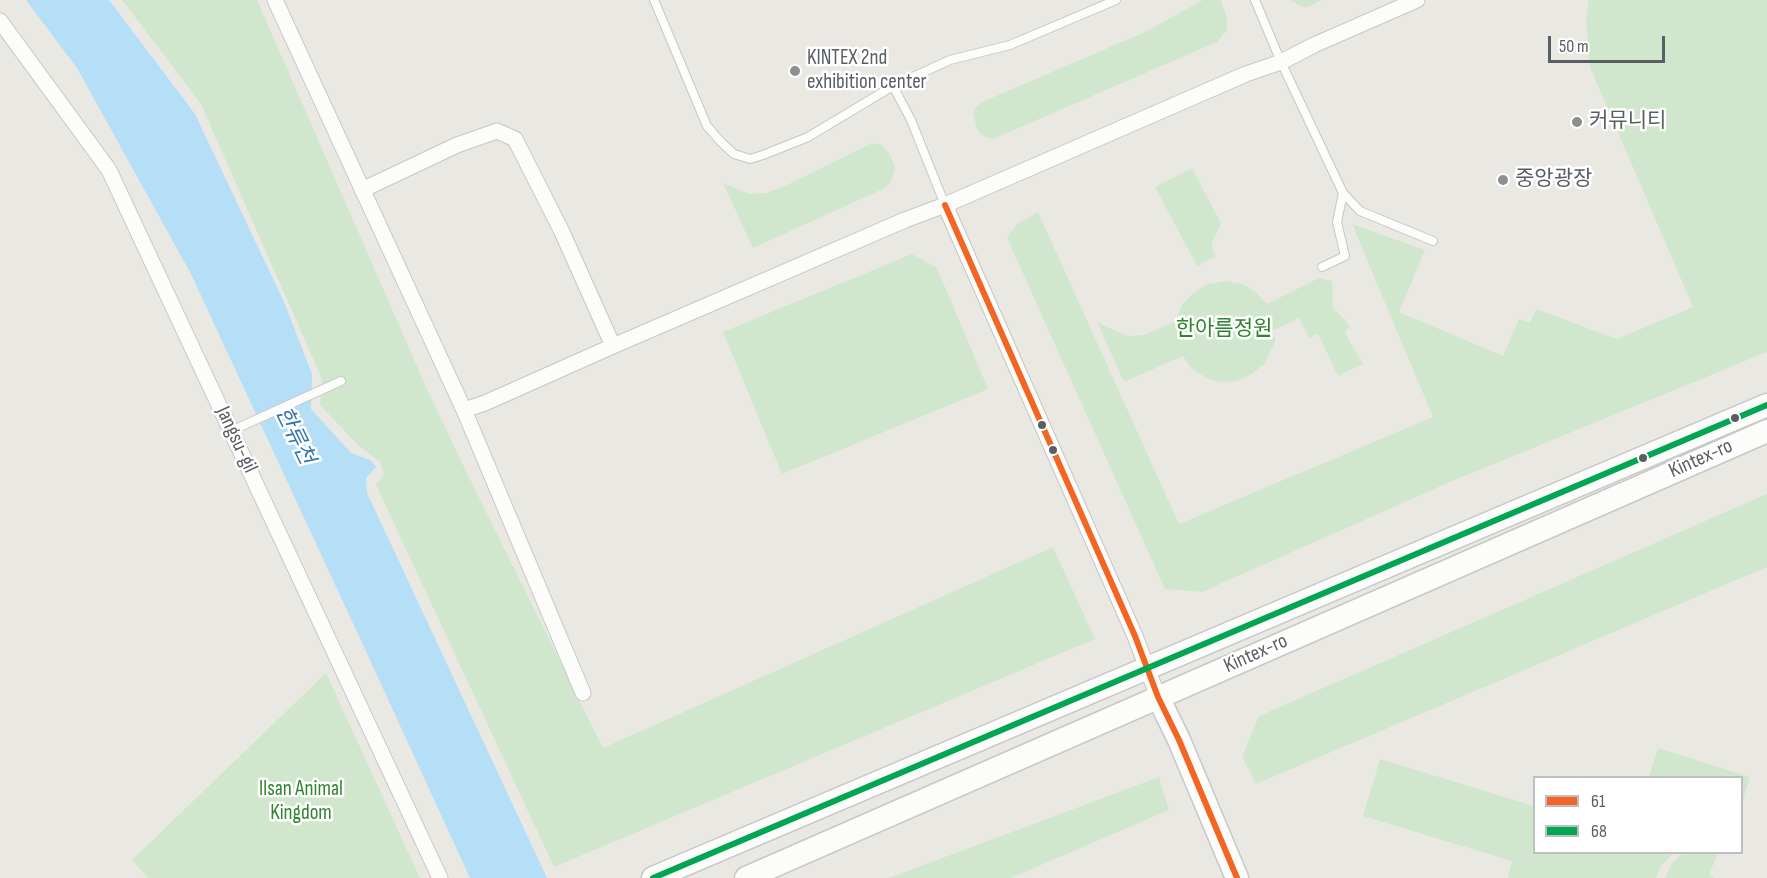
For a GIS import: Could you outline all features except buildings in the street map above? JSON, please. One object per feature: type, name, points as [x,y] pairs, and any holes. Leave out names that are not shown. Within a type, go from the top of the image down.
[{"type":"main road","name":"Kintex-ro","points":[[653,878],[1767,405]]},
{"type":"main road","name":"Kintex-ro","points":[[746,878],[1767,431]]},
{"type":"main road","points":[[1158,697],[1179,740],[1237,878]]},
{"type":"street","points":[[275,0],[464,410],[583,693]]},
{"type":"street","points":[[464,410],[485,403],[1246,74],[1281,62],[1417,0]]},
{"type":"street","name":"Jangsu-gil","points":[[0,21],[109,170],[440,878]]},
{"type":"street","points":[[362,190],[457,145],[497,131],[515,139],[562,232],[613,346]]},
{"type":"street","points":[[945,205],[1148,668],[1158,697]]},
{"type":"lane","points":[[654,0],[707,126],[734,154],[750,159],[807,137],[892,86],[950,60],[1010,45],[1116,0]]},
{"type":"lane","points":[[1255,0],[1281,62],[1343,194],[1360,211],[1432,241]]},
{"type":"lane","points":[[892,86],[910,120],[945,205]]},
{"type":"lane","points":[[1323,267],[1345,256],[1337,222],[1343,194]]},
{"type":"lane","points":[[231,431],[341,381]]},
{"type":"green space","points":[[122,0],[257,0],[427,389],[603,748],[1053,547],[1095,639],[554,867],[376,485],[384,474],[380,462],[357,444],[320,405],[322,379],[201,104]]},
{"type":"green space","points":[[1203,0],[1221,0],[1227,18],[1227,30],[1217,42],[993,139],[983,136],[978,131],[973,114],[975,108],[982,102],[1145,32]]},
{"type":"green space","points":[[1290,0],[1321,0],[1308,7],[1302,7]]},
{"type":"green space","points":[[1589,0],[1767,0],[1767,352],[1450,482],[1202,592],[1165,589],[1007,238],[1017,224],[1038,212],[1179,524],[1433,417],[1352,224],[1425,250],[1399,312],[1503,356],[1519,319],[1530,323],[1536,309],[1617,339],[1693,307],[1590,67],[1586,18]]},
{"type":"green space","points":[[872,143],[882,145],[889,153],[895,167],[891,182],[883,189],[753,248],[723,183],[749,194],[766,193]]},
{"type":"green space","points":[[1192,168],[1221,223],[1211,245],[1216,256],[1197,266],[1155,187]]},
{"type":"green space","points":[[912,254],[937,268],[988,389],[782,474],[723,332]]},
{"type":"green space","name":"한아름정원","points":[[1319,278],[1332,281],[1333,307],[1350,326],[1345,333],[1363,364],[1338,376],[1318,334],[1309,338],[1299,318],[1272,331],[1276,340],[1264,364],[1252,374],[1237,381],[1221,382],[1206,378],[1191,368],[1183,356],[1124,382],[1097,322],[1127,336],[1144,335],[1176,321],[1182,305],[1193,293],[1208,284],[1225,281],[1242,284],[1256,292],[1267,304]]},
{"type":"green space","points":[[1767,494],[1767,567],[1256,784],[1242,757],[1259,716]]},
{"type":"green space","name":"Ilsan Animal Kingdom","points":[[326,673],[420,878],[148,878],[132,860]]},
{"type":"green space","points":[[1658,748],[1750,777],[1743,800],[1743,776],[1649,776]]},
{"type":"green space","points":[[1380,759],[1533,806],[1533,854],[1673,854],[1660,867],[1656,878],[1508,878],[1512,861],[1363,816]]},
{"type":"green space","points":[[1159,777],[1169,810],[1011,878],[889,878]]},
{"type":"green space","points":[[1682,854],[1718,854],[1709,875],[1715,878],[1665,878],[1672,863]]},
{"type":"water","name":"한류천","points":[[26,0],[109,0],[195,114],[284,302],[312,374],[311,409],[351,453],[370,460],[376,467],[366,478],[367,493],[547,878],[470,878],[191,274],[77,68]]},
{"type":"transit line","name":"61","points":[[945,205],[1135,636],[1158,697],[1179,740],[1237,878]]},
{"type":"transit line","name":"68","points":[[653,878],[1767,405]]},
{"type":"place","name":"KINTEX 2nd exhibition center","points":[[795,71]]},
{"type":"place","name":"커뮤니티","points":[[1577,122]]},
{"type":"place","name":"중앙광장","points":[[1503,180]]}]
